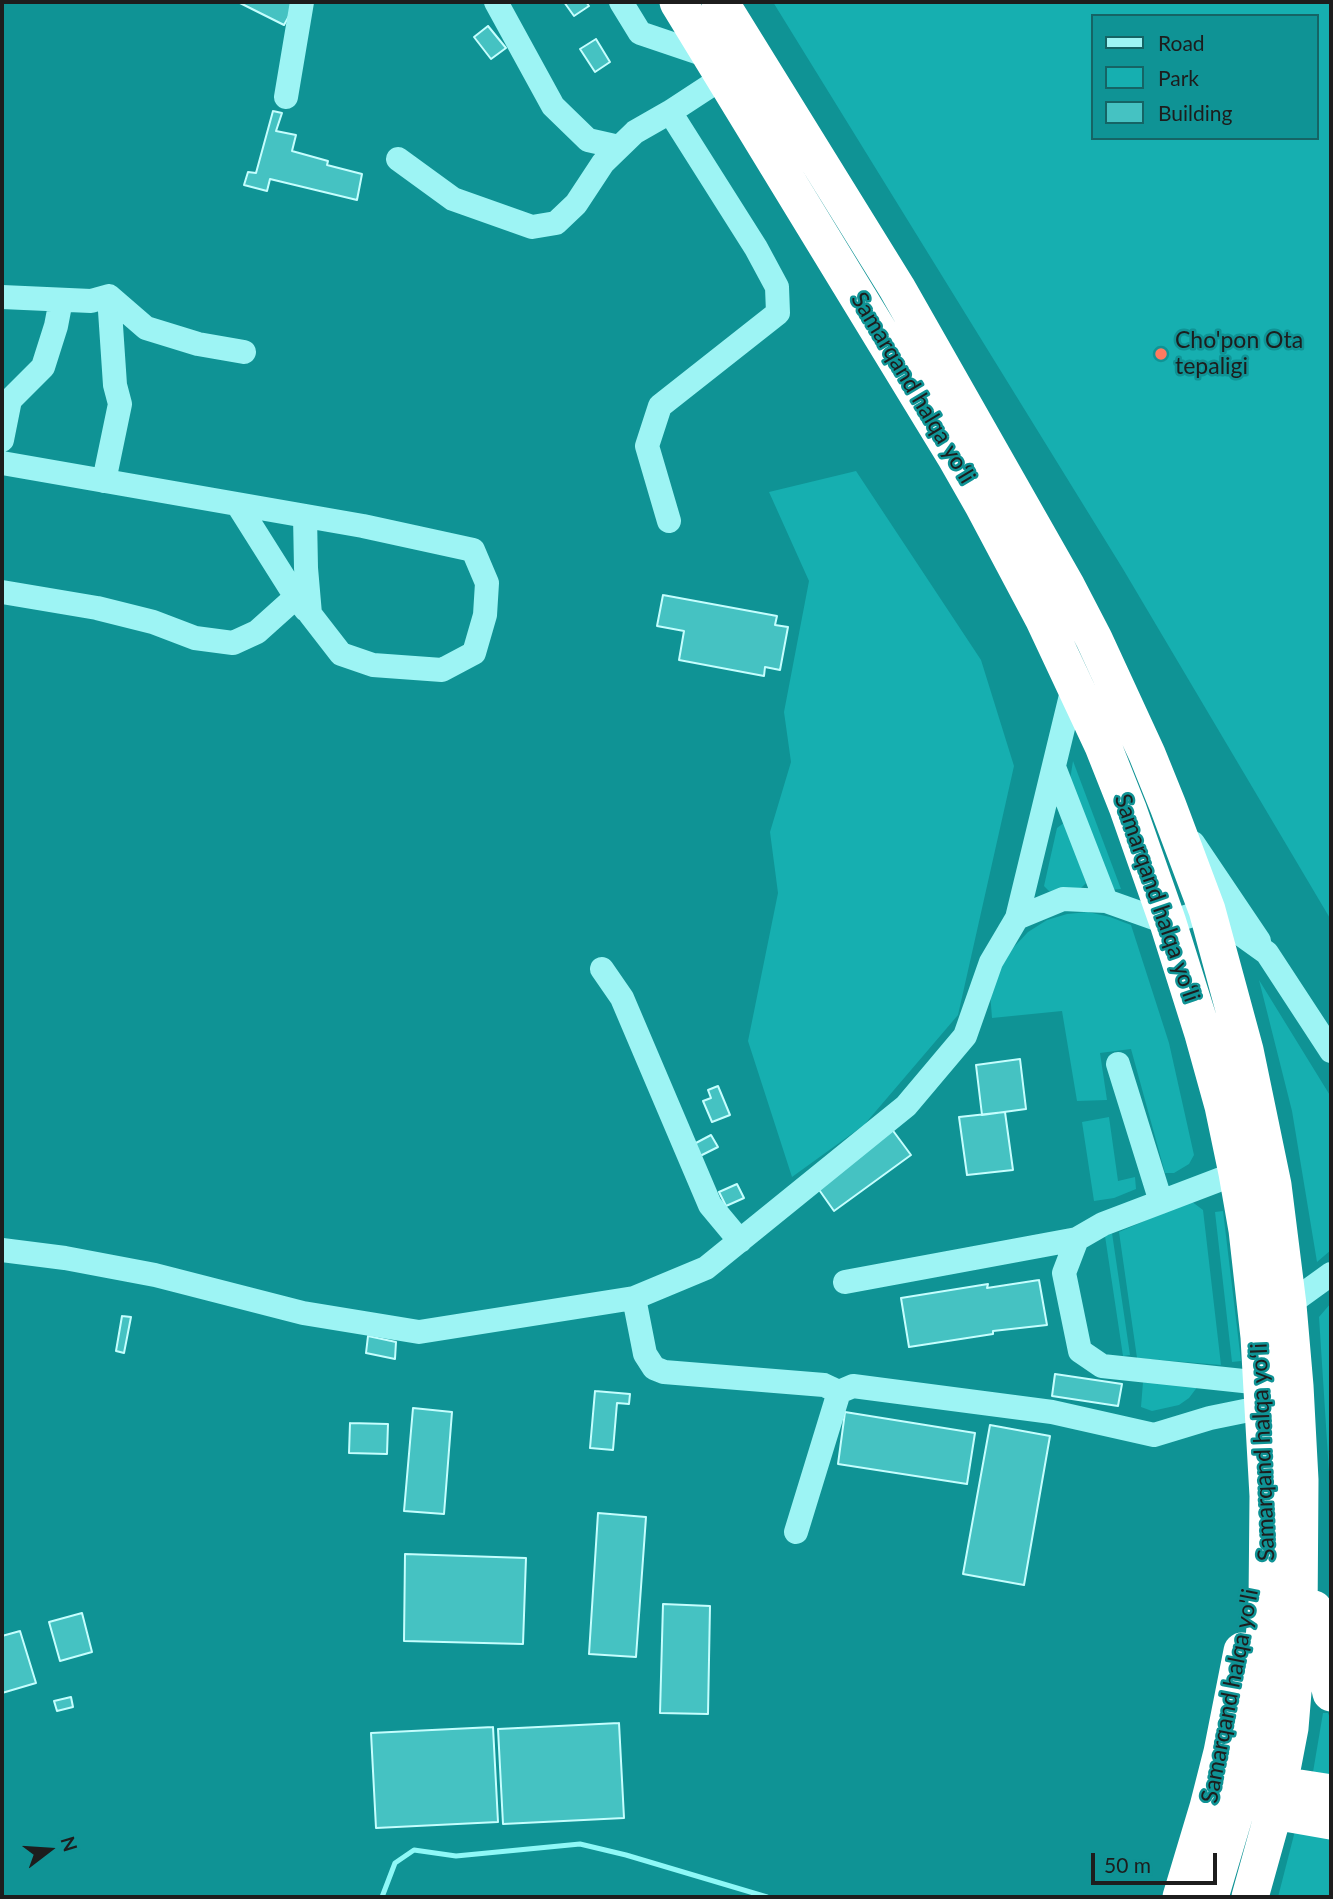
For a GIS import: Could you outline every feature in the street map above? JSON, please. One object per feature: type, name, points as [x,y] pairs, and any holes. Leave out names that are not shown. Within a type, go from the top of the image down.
[{"type":"highway","name":"Samarqand halqa yoʻli","points":[[678,2],[983,505],[1074,683],[1128,809],[1203,1034],[1223,1106],[1247,1230],[1263,1395],[1268,1496],[1268,1602],[1259,1701],[1241,1793],[1210,1897]]},
{"type":"highway","name":"Samarqand halqa yoʻli","points":[[720,2],[897,288],[1045,546],[1094,639],[1136,729],[1207,910],[1245,1050],[1266,1146],[1279,1225],[1295,1385],[1300,1480],[1301,1562],[1290,1728],[1277,1798],[1250,1897]]},
{"type":"highway","name":"Samarqand halqa yo'li","points":[[1181,1897],[1222,1752],[1245,1637],[1256,1550],[1263,1395]]},
{"type":"highway","points":[[1300,1480],[1315,1616],[1331,1693]]},
{"type":"highway","points":[[1241,1793],[1277,1798],[1331,1793]]},
{"type":"highway","points":[[1277,1798],[1331,1821]]},
{"type":"street","points":[[286,97],[302,2]]},
{"type":"street","points":[[496,2],[553,106],[588,140],[619,147]]},
{"type":"street","points":[[398,159],[453,199],[532,227],[556,223],[576,204],[603,163],[619,147],[635,132],[670,112],[719,67],[640,33],[621,2]]},
{"type":"street","points":[[669,521],[647,446],[660,406],[778,313],[777,287],[757,248],[670,112]]},
{"type":"street","points":[[2,297],[91,301],[109,296]]},
{"type":"street","points":[[109,296],[146,328],[198,344],[244,352]]},
{"type":"street","points":[[104,481],[120,404],[115,385],[109,296]]},
{"type":"street","points":[[2,440],[10,400],[43,367],[61,299]]},
{"type":"street","points":[[2,463],[363,526],[473,550],[487,583],[485,615],[474,653],[442,670],[373,665],[341,654],[303,605],[238,505]]},
{"type":"street","points":[[303,605],[306,568],[305,516]]},
{"type":"street","points":[[2,592],[97,608],[153,622],[195,638],[233,643],[303,605]]},
{"type":"street","points":[[2,1250],[65,1258],[155,1275],[303,1313],[419,1332],[634,1298],[706,1268],[906,1106],[965,1036],[991,962],[1017,918],[1074,683]]},
{"type":"street","points":[[1054,767],[1106,901]]},
{"type":"street","points":[[1168,806],[1331,1051]]},
{"type":"street","points":[[1017,918],[1063,899],[1106,901],[1168,923],[1207,910],[1267,953]]},
{"type":"street","points":[[602,969],[622,998],[710,1205],[740,1241]]},
{"type":"street","points":[[1118,1065],[1161,1202]]},
{"type":"street","points":[[845,1282],[1077,1239],[1103,1224],[1237,1173]]},
{"type":"street","points":[[1077,1239],[1064,1273],[1080,1351],[1102,1367],[1263,1395]]},
{"type":"street","points":[[1288,1305],[1331,1274]]},
{"type":"street","points":[[634,1298],[645,1354],[654,1367],[664,1372],[824,1385],[839,1392],[853,1386],[1052,1412],[1154,1435],[1210,1418],[1263,1395]]},
{"type":"street","points":[[796,1532],[839,1392]]},
{"type":"green space","name":"Cho'pon Ota tepaligi","points":[[773,2],[1331,2],[1331,920],[1123,569]]},
{"type":"green space","points":[[856,471],[981,660],[1014,766],[958,1015],[864,1125],[792,1177],[748,1041],[778,893],[770,832],[791,762],[784,712],[809,581],[769,492]]},
{"type":"green space","points":[[1073,761],[1121,889],[1108,890],[1069,786]]},
{"type":"green space","points":[[1065,822],[1086,883],[1081,888],[1049,891],[1044,886],[1057,828]]},
{"type":"green space","points":[[1088,912],[1131,925],[1169,1043],[1194,1155],[1189,1164],[1174,1173],[1165,1173],[1131,1049],[1100,1053],[1107,1100],[1077,1101],[1062,1011],[992,1018],[990,992],[999,969],[1012,949],[1028,932],[1047,920]]},
{"type":"green space","points":[[1259,980],[1331,1097],[1331,1250],[1317,1262],[1292,1111]]},
{"type":"green space","points":[[1109,1117],[1118,1181],[1135,1177],[1136,1189],[1114,1198],[1094,1201],[1082,1122]]},
{"type":"green space","points":[[1191,1201],[1203,1210],[1221,1365],[1137,1358],[1119,1232]]},
{"type":"green space","points":[[1223,1211],[1241,1361],[1232,1362],[1215,1212]]},
{"type":"green space","points":[[1112,1233],[1130,1355],[1123,1356],[1105,1236]]},
{"type":"green space","points":[[1331,1303],[1331,1504],[1319,1317]]},
{"type":"green space","points":[[1143,1382],[1198,1386],[1189,1398],[1179,1405],[1152,1411],[1141,1407]]},
{"type":"green space","points":[[1323,1713],[1328,1713],[1331,1720],[1331,1776],[1313,1772]]},
{"type":"green space","points":[[1296,1827],[1331,1832],[1331,1897],[1278,1897]]},
{"type":"building","points":[[240,2],[291,2],[293,9],[284,25]]},
{"type":"building","points":[[564,2],[586,2],[589,6],[574,16]]},
{"type":"building","points":[[488,26],[506,48],[491,59],[474,37]]},
{"type":"building","points":[[596,39],[610,62],[595,72],[580,49]]},
{"type":"building","points":[[273,111],[282,113],[276,131],[296,135],[292,151],[328,161],[327,165],[362,174],[357,200],[270,179],[267,191],[244,185],[248,172],[256,173]]},
{"type":"building","points":[[663,595],[777,616],[775,625],[788,627],[780,670],[765,667],[764,676],[679,660],[684,631],[657,626]]},
{"type":"building","points":[[1020,1059],[1026,1109],[982,1115],[976,1065]]},
{"type":"building","points":[[718,1086],[730,1115],[712,1122],[703,1101],[711,1098],[708,1090]]},
{"type":"building","points":[[1005,1112],[1013,1170],[967,1175],[959,1117]]},
{"type":"building","points":[[891,1128],[911,1155],[834,1211],[815,1184]]},
{"type":"building","points":[[711,1135],[718,1147],[700,1156],[694,1144]]},
{"type":"building","points":[[737,1184],[744,1198],[726,1206],[719,1192]]},
{"type":"building","points":[[1039,1280],[1047,1325],[993,1331],[993,1334],[909,1347],[901,1298],[988,1284],[987,1288]]},
{"type":"building","points":[[122,1316],[131,1317],[124,1353],[116,1351]]},
{"type":"building","points":[[368,1336],[396,1342],[395,1359],[366,1353]]},
{"type":"building","points":[[1055,1374],[1122,1384],[1118,1406],[1052,1396]]},
{"type":"building","points":[[595,1391],[630,1394],[629,1404],[617,1403],[613,1450],[590,1448]]},
{"type":"building","points":[[413,1408],[452,1412],[444,1514],[404,1511]]},
{"type":"building","points":[[845,1412],[975,1433],[967,1484],[838,1464]]},
{"type":"building","points":[[350,1423],[388,1424],[387,1454],[349,1453]]},
{"type":"building","points":[[990,1425],[1050,1436],[1024,1585],[963,1574]]},
{"type":"building","points":[[598,1513],[646,1517],[636,1657],[589,1654]]},
{"type":"building","points":[[405,1554],[526,1558],[523,1644],[404,1641]]},
{"type":"building","points":[[663,1604],[710,1606],[708,1714],[660,1713]]},
{"type":"building","points":[[82,1613],[92,1652],[60,1661],[49,1622]]},
{"type":"building","points":[[20,1631],[36,1683],[2,1693],[2,1636]]},
{"type":"building","points":[[71,1697],[73,1707],[57,1711],[54,1701]]},
{"type":"building","points":[[619,1723],[624,1818],[503,1824],[498,1729]]},
{"type":"building","points":[[493,1727],[498,1822],[376,1828],[371,1733]]},
{"type":"waterway","points":[[382,1897],[395,1863],[414,1850],[456,1856],[580,1844],[767,1897]]},
{"type":"place","name":"Cho'pon Ota tepaligi","points":[[1161,354]]}]
